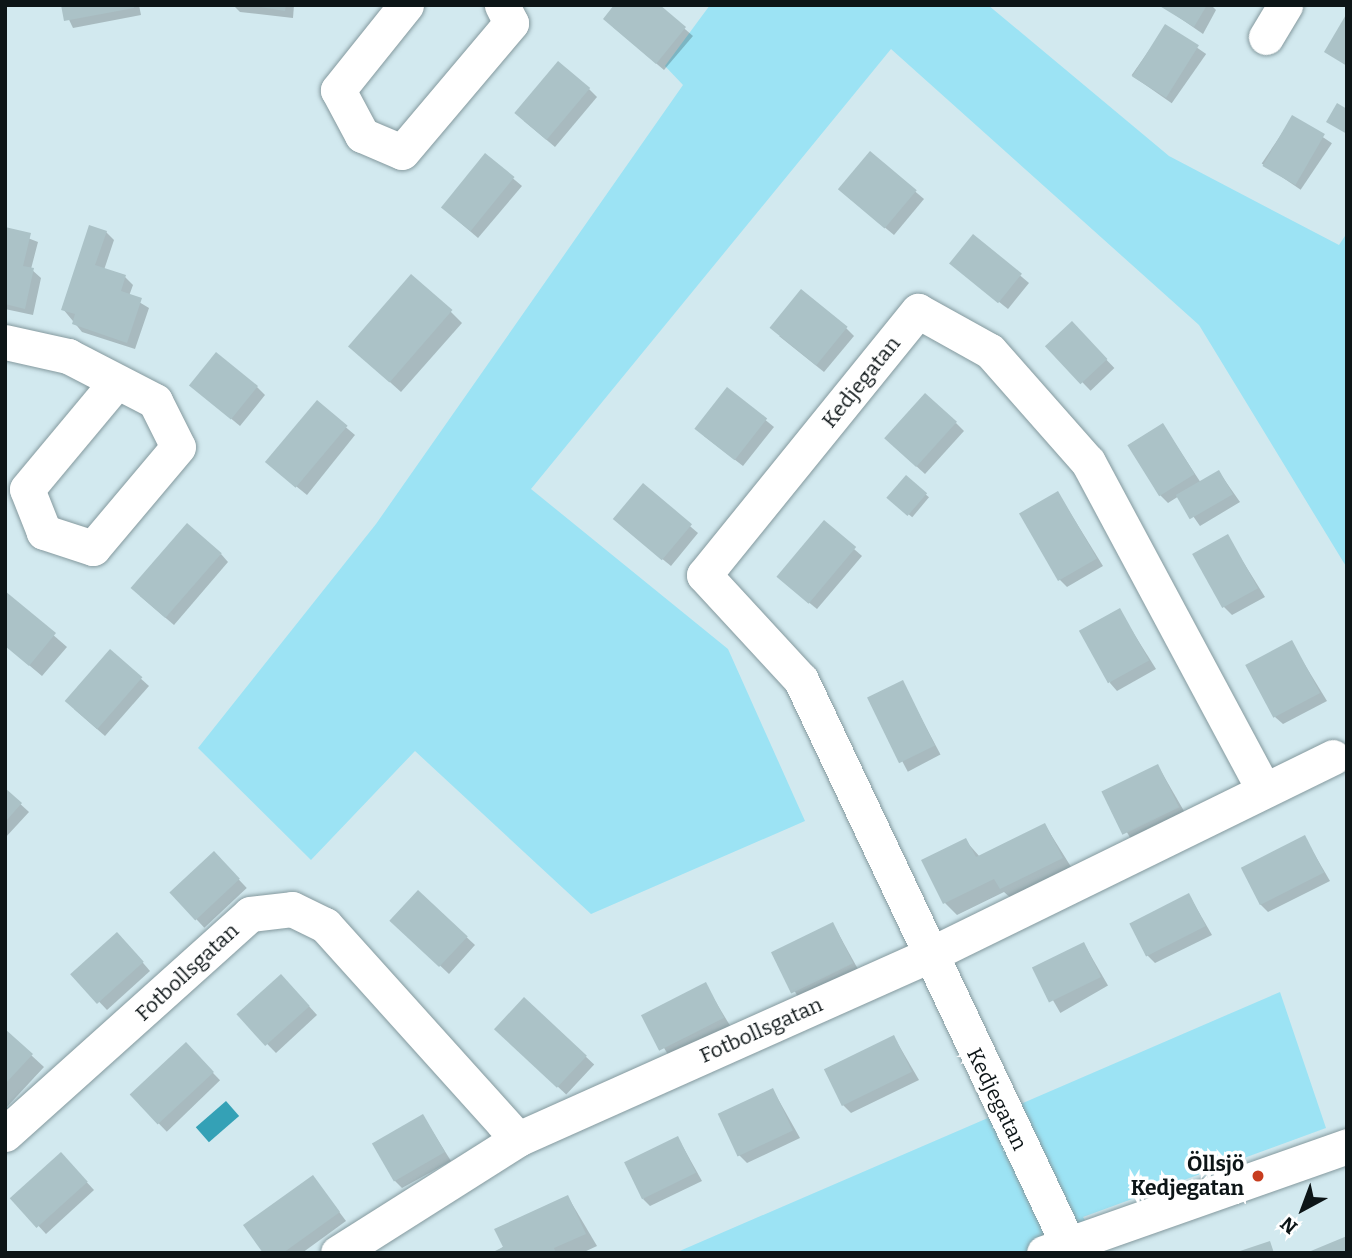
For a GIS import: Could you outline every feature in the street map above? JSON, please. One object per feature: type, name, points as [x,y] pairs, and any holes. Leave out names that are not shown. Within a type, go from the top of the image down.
[{"type":"street","points":[[406,5],[338,90],[362,135],[402,152],[511,23],[502,5]]},
{"type":"street","points":[[1266,37],[1285,5]]},
{"type":"street","name":"Kedjegatan","points":[[1055,1247],[927,956],[801,680],[705,575],[918,310],[990,351],[1088,462],[1264,790]]},
{"type":"street","points":[[5,342],[68,356],[155,401],[178,447],[93,548],[44,532],[27,489],[116,382]]},
{"type":"street","points":[[927,956],[1333,757]]},
{"type":"street","name":"Fotbollsgatan","points":[[5,1134],[250,914],[292,909],[325,925],[518,1139]]},
{"type":"street","name":"Fotbollsgatan","points":[[338,1253],[518,1139],[927,956]]},
{"type":"street","points":[[1055,1247],[1347,1146]]},
{"type":"shaded area","points":[[710,5],[988,5],[1169,156],[1339,245],[1347,233],[1347,568],[1199,325],[891,49],[531,489],[728,649],[805,821],[591,914],[415,751],[311,860],[198,748],[376,524],[683,85],[665,66]]},
{"type":"shaded area","points":[[1280,992],[1326,1128],[1083,1217],[1106,1253],[675,1253]]},
{"type":"shaded area","points":[[226,1101],[239,1116],[209,1142],[196,1127]]},
{"type":"building","points":[[61,5],[134,5],[134,8],[64,21]]},
{"type":"building","points":[[248,5],[286,5],[285,11]]},
{"type":"building","points":[[614,5],[660,5],[686,27],[656,64],[603,19]]},
{"type":"building","points":[[1158,5],[1207,5],[1194,27]]},
{"type":"building","points":[[1347,13],[1347,66],[1324,52]]},
{"type":"building","points":[[1165,24],[1199,45],[1166,98],[1132,77]]},
{"type":"building","points":[[558,61],[590,88],[546,140],[514,113]]},
{"type":"building","points":[[1337,103],[1347,109],[1347,134],[1326,122]]},
{"type":"building","points":[[1292,115],[1325,134],[1295,185],[1262,166]]},
{"type":"building","points":[[870,151],[917,190],[885,229],[838,189]]},
{"type":"building","points":[[485,153],[515,177],[470,231],[441,207]]},
{"type":"building","points":[[89,225],[107,231],[95,265],[126,275],[121,291],[142,298],[127,343],[72,324],[75,314],[61,310]]},
{"type":"building","points":[[5,227],[31,233],[23,266],[34,268],[25,309],[5,304]]},
{"type":"building","points":[[973,234],[1022,274],[998,303],[949,264]]},
{"type":"building","points":[[411,274],[453,310],[390,383],[348,346]]},
{"type":"building","points":[[801,289],[848,327],[816,366],[770,328]]},
{"type":"building","points":[[1072,321],[1107,359],[1080,384],[1045,346]]},
{"type":"building","points":[[216,352],[258,386],[231,419],[189,385]]},
{"type":"building","points":[[727,387],[767,418],[735,460],[694,429]]},
{"type":"building","points":[[925,393],[957,422],[916,467],[884,438]]},
{"type":"building","points":[[317,400],[348,426],[296,488],[265,462]]},
{"type":"building","points":[[1163,423],[1195,474],[1159,496],[1127,445]]},
{"type":"building","points":[[1219,470],[1233,494],[1190,519],[1176,495]]},
{"type":"building","points":[[906,475],[927,493],[907,516],[886,498]]},
{"type":"building","points":[[643,483],[692,524],[662,560],[613,519]]},
{"type":"building","points":[[1058,491],[1097,559],[1058,581],[1019,514]]},
{"type":"building","points":[[824,520],[856,547],[809,604],[776,577]]},
{"type":"building","points":[[187,523],[222,553],[165,618],[131,588]]},
{"type":"building","points":[[1228,534],[1258,588],[1222,608],[1192,554]]},
{"type":"building","points":[[5,591],[56,633],[29,666],[5,646]]},
{"type":"building","points":[[1120,608],[1149,660],[1108,683],[1079,631]]},
{"type":"building","points":[[1292,640],[1320,693],[1273,718],[1245,665]]},
{"type":"building","points":[[110,649],[142,677],[97,729],[65,701]]},
{"type":"building","points":[[903,680],[935,746],[899,763],[867,698]]},
{"type":"building","points":[[1158,764],[1179,807],[1122,835],[1101,792]]},
{"type":"building","points":[[5,788],[22,803],[5,822]]},
{"type":"building","points":[[1045,823],[1063,858],[1000,889],[994,879],[943,904],[921,860],[966,838],[976,857]]},
{"type":"building","points":[[1305,835],[1324,872],[1260,905],[1241,868]]},
{"type":"building","points":[[214,851],[240,879],[195,920],[169,893]]},
{"type":"building","points":[[418,890],[468,936],[439,967],[389,921]]},
{"type":"building","points":[[1189,893],[1206,926],[1146,956],[1129,923]]},
{"type":"building","points":[[833,922],[853,963],[791,994],[771,952]]},
{"type":"building","points":[[117,932],[144,962],[97,1004],[70,974]]},
{"type":"building","points":[[1084,942],[1101,977],[1049,1002],[1032,967]]},
{"type":"building","points":[[281,974],[310,1006],[265,1046],[236,1014]]},
{"type":"building","points":[[706,982],[724,1018],[659,1051],[641,1015]]},
{"type":"building","points":[[524,997],[587,1056],[557,1088],[494,1029]]},
{"type":"building","points":[[5,1029],[33,1054],[5,1084]]},
{"type":"building","points":[[894,1035],[912,1072],[842,1106],[824,1069]]},
{"type":"building","points":[[186,1042],[214,1072],[158,1124],[130,1095]]},
{"type":"building","points":[[773,1088],[793,1131],[738,1156],[718,1114]]},
{"type":"building","points":[[423,1114],[445,1152],[394,1182],[372,1144]]},
{"type":"building","points":[[678,1136],[696,1173],[642,1199],[624,1162]]},
{"type":"building","points":[[61,1152],[88,1182],[36,1228],[10,1198]]},
{"type":"building","points":[[313,1175],[340,1212],[283,1253],[263,1253],[243,1225]]},
{"type":"building","points":[[568,1195],[586,1234],[554,1248],[556,1253],[491,1253],[503,1247],[494,1229]]},
{"type":"building","points":[[1347,1236],[1347,1253],[1306,1253]]},
{"type":"building","points":[[1270,1241],[1274,1253],[1237,1253],[1237,1252]]},
{"type":"place","name":"Öllsjö Kedjegatan","points":[[1258,1176]]}]
